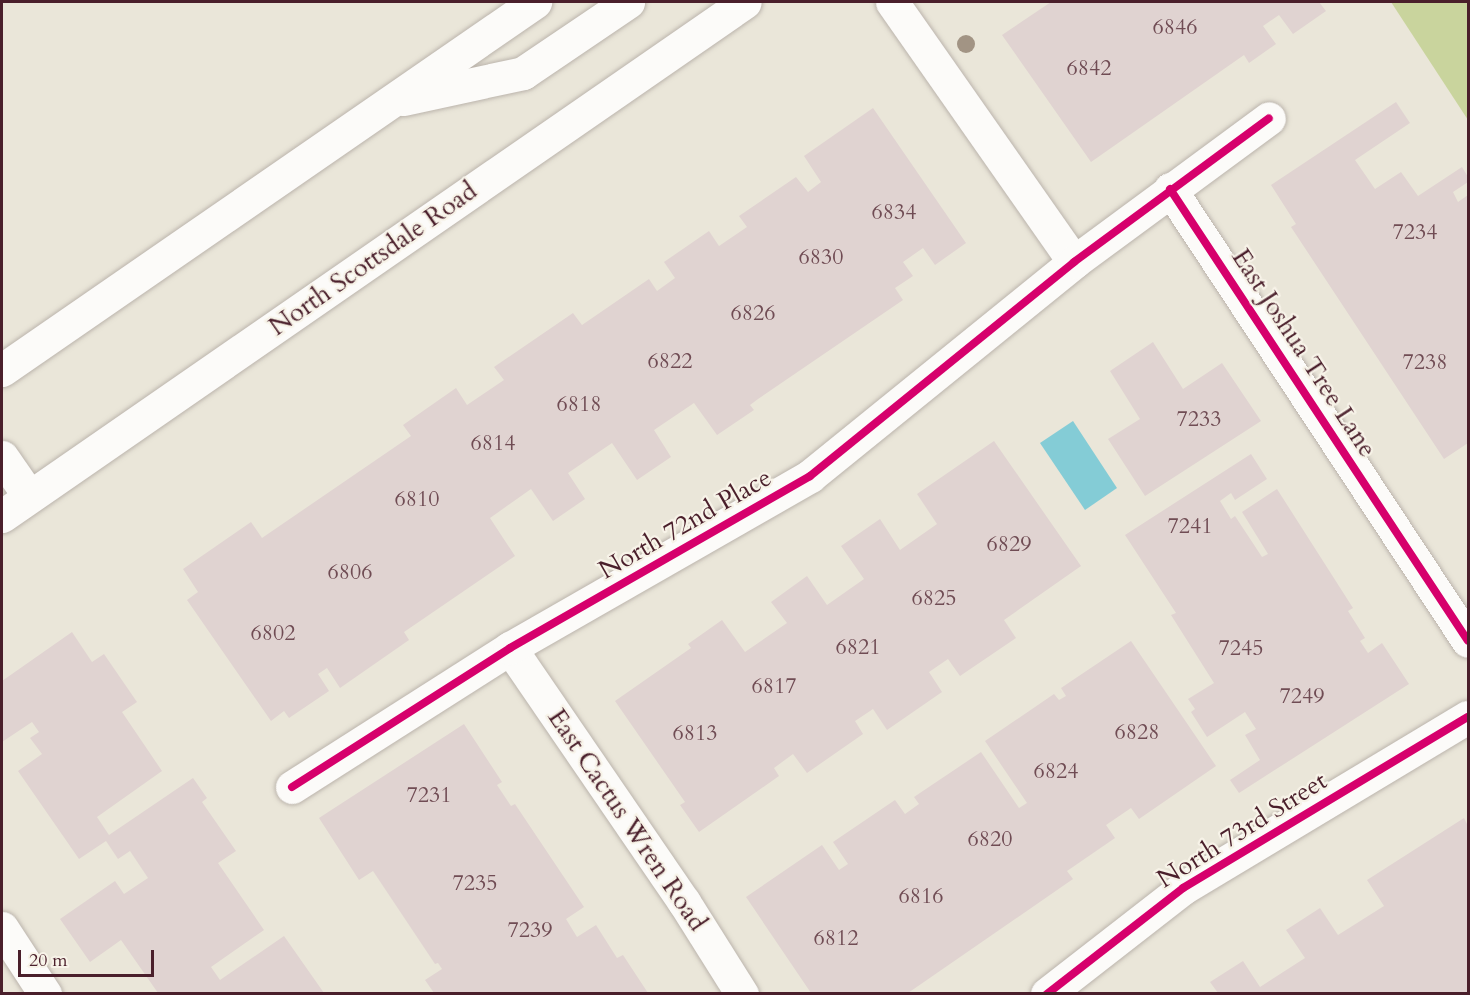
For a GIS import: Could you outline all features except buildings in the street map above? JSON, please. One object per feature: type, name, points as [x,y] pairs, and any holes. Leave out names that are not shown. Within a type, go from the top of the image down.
[{"type":"street","points":[[2,370],[535,2]]},
{"type":"street","points":[[388,102],[523,74],[628,2]]},
{"type":"street","name":"North Scottsdale Road","points":[[2,516],[745,2]]},
{"type":"street","points":[[892,2],[1074,262],[1269,118]]},
{"type":"street","name":"East Joshua Tree Lane","points":[[1170,189],[1468,641]]},
{"type":"street","name":"North 72nd Place","points":[[292,787],[510,648],[810,476],[1074,262]]},
{"type":"street","points":[[2,457],[29,496]]},
{"type":"street","name":"East Cactus Wren Road","points":[[510,648],[684,903],[742,993]]},
{"type":"street","name":"North 73rd Street","points":[[1047,993],[1183,888],[1468,717]]},
{"type":"street","points":[[2,928],[11,962],[45,993]]},
{"type":"green space","points":[[1391,2],[1468,2],[1468,120]]},
{"type":"water","points":[[1073,421],[1117,488],[1085,510],[1040,443]]},
{"type":"cycle path","points":[[292,787],[510,648],[810,476],[1074,262],[1269,118]]},
{"type":"cycle path","points":[[1170,189],[1468,641]]},
{"type":"cycle path","points":[[1047,994],[1183,888],[1468,717]]}]
